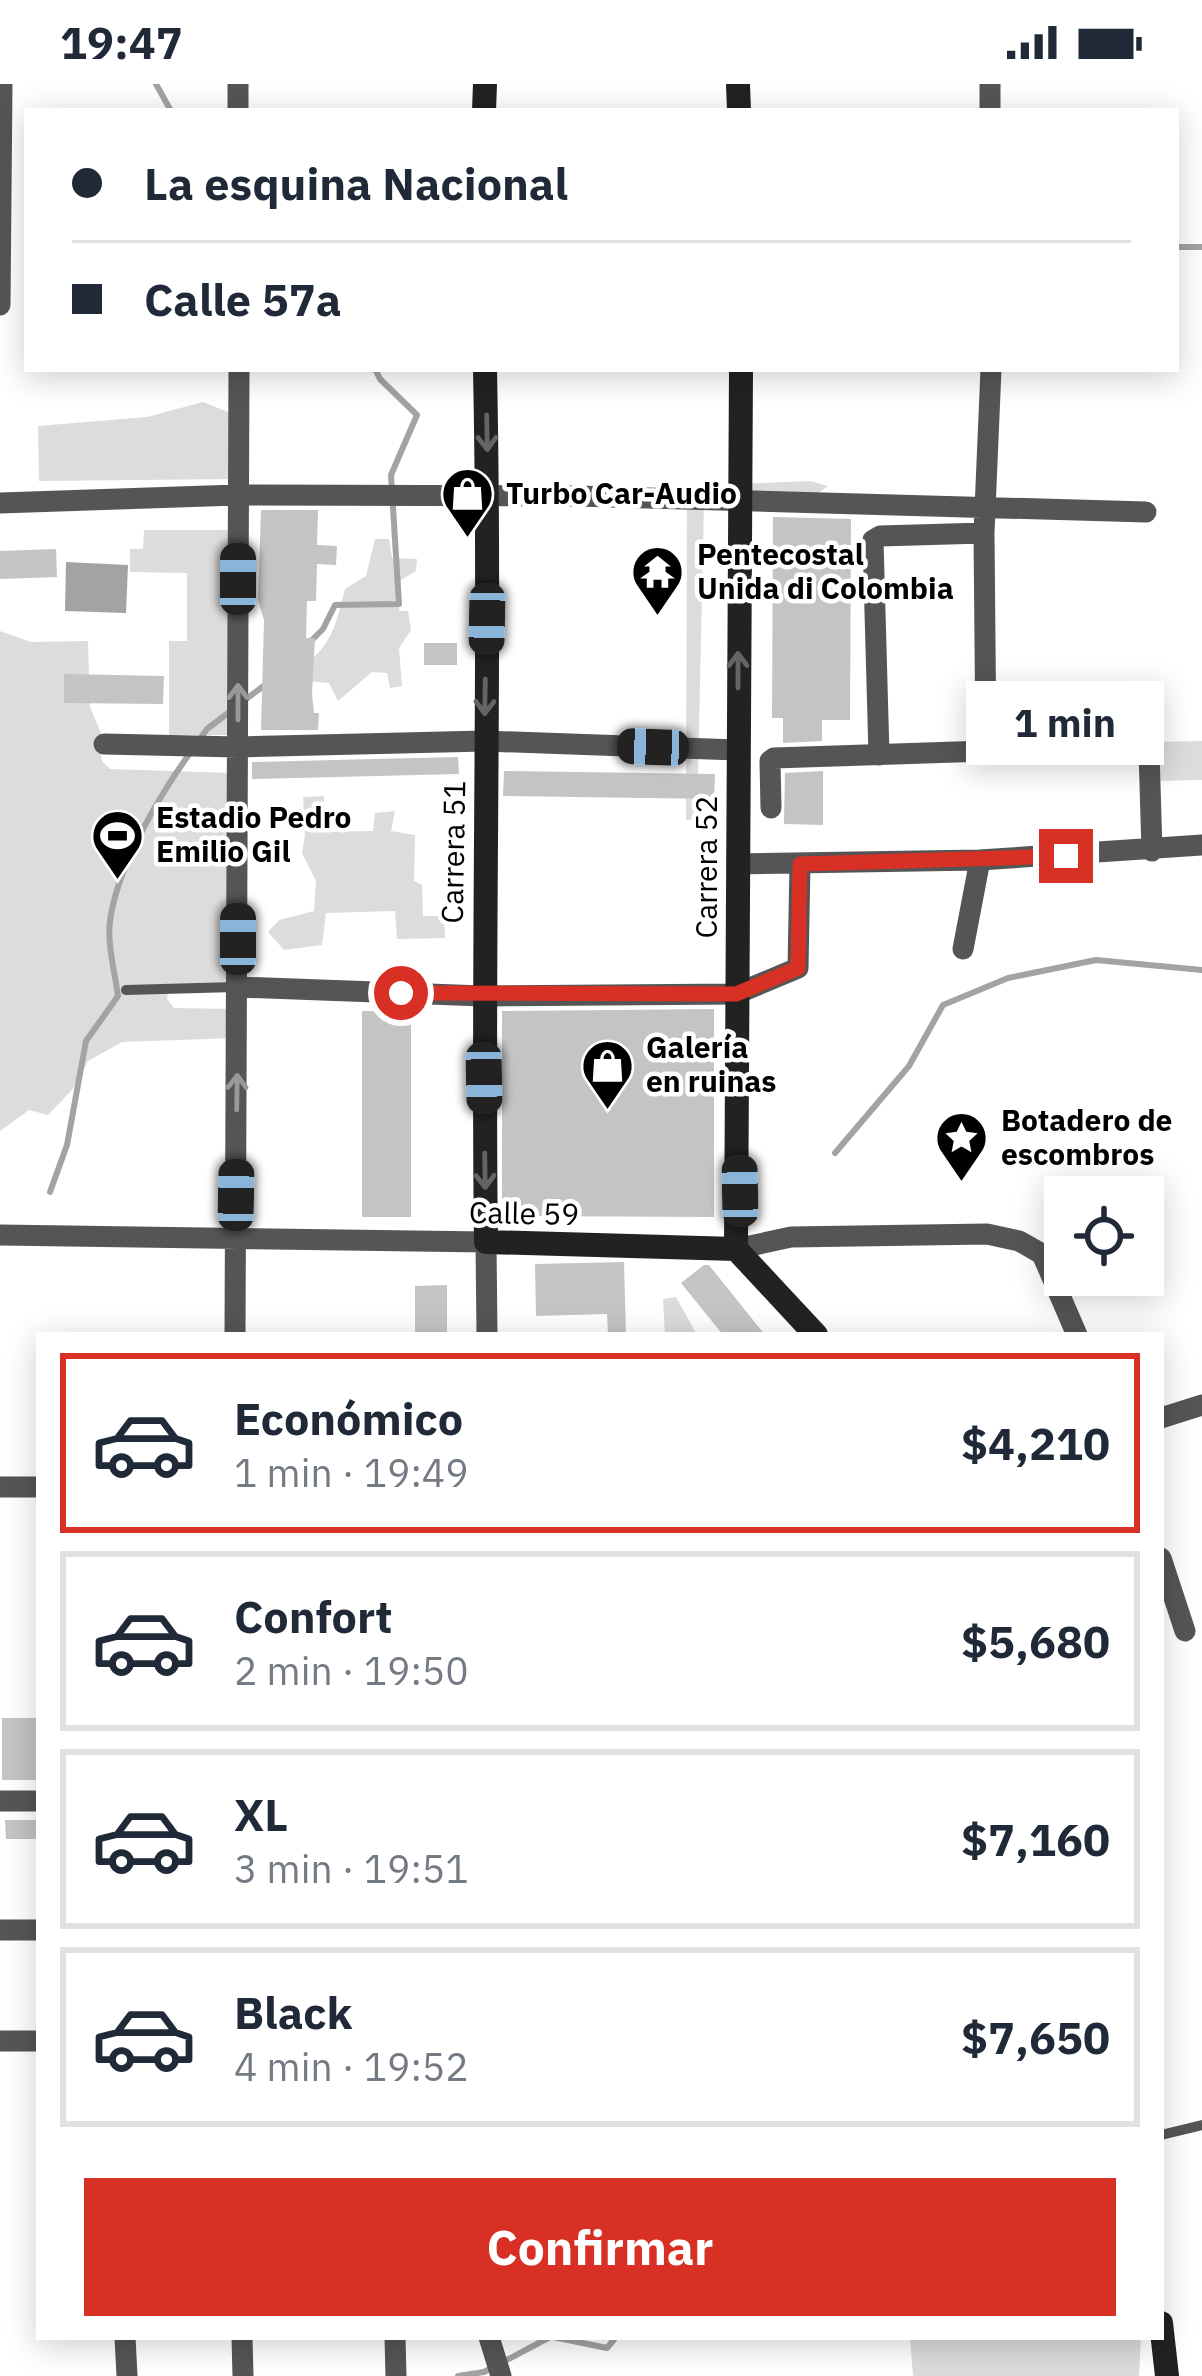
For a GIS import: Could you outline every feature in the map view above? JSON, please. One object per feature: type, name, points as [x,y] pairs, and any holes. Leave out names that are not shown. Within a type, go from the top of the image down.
[{"type":"main road","name":"Carrera 51","points":[[485,372],[486,1242]]},
{"type":"main road","name":"Carrera 52","points":[[736,1249],[740,1191],[736,994],[741,372]]},
{"type":"main road","name":"Calle 59","points":[[486,1242],[736,1249]]},
{"type":"main road","points":[[736,1249],[813,1332]]},
{"type":"main road","points":[[1163,2340],[1167,2376]]},
{"type":"street","points":[[0,305],[2,84]]},
{"type":"street","points":[[235,1332],[239,372]]},
{"type":"street","points":[[986,751],[984,533],[991,372]]},
{"type":"street","points":[[0,503],[237,495],[488,496],[739,498],[1145,512]]},
{"type":"street","points":[[879,755],[873,540],[984,533]]},
{"type":"street","points":[[104,744],[238,747],[485,741],[737,750]]},
{"type":"street","points":[[771,808],[770,760],[774,758],[1149,751],[1152,851]]},
{"type":"street","points":[[737,864],[980,860],[1202,845]]},
{"type":"street","points":[[963,950],[980,860]]},
{"type":"street","points":[[238,987],[483,996],[736,994],[798,968],[800,864]]},
{"type":"street","name":"Calle 59","points":[[736,1249],[791,1237],[987,1234],[1019,1241],[1042,1254],[1076,1332]]},
{"type":"street","name":"Calle 59","points":[[0,1235],[486,1242]]},
{"type":"street","name":"Carrera 51","points":[[486,1242],[487,1332]]},
{"type":"street","points":[[1164,1417],[1202,1405]]},
{"type":"street","points":[[0,1487],[36,1487]]},
{"type":"street","points":[[1164,1567],[1185,1631]]},
{"type":"street","points":[[0,1801],[36,1801]]},
{"type":"street","points":[[0,1930],[36,1930]]},
{"type":"street","points":[[0,2041],[36,2041]]},
{"type":"street","points":[[125,2340],[127,2376]]},
{"type":"street","points":[[242,2340],[243,2376]]},
{"type":"street","points":[[395,2340],[396,2376]]},
{"type":"street","points":[[490,2343],[501,2376]]},
{"type":"lane","points":[[126,990],[238,987]]},
{"type":"lane","points":[[1164,2134],[1202,2125]]},
{"type":"shaded area","points":[[203,402],[233,414],[235,479],[39,481],[38,426],[147,417]]},
{"type":"shaded area","points":[[811,481],[828,486],[816,495],[704,505],[697,819],[686,820],[687,486]]},
{"type":"shaded area","points":[[144,530],[228,530],[228,735],[169,735],[169,641],[187,641],[187,573],[130,572],[130,549],[143,549]]},
{"type":"shaded area","points":[[375,539],[389,539],[392,558],[417,559],[416,571],[401,580],[399,611],[408,611],[411,630],[399,648],[402,686],[390,688],[387,673],[372,672],[338,701],[329,683],[305,681],[306,662],[328,640],[345,589],[366,576]]},
{"type":"shaded area","points":[[66,562],[128,565],[126,613],[65,611]]},
{"type":"shaded area","name":"Estadio Pedro Emilio Gil","points":[[0,631],[31,642],[88,641],[90,707],[105,743],[100,749],[102,761],[110,769],[231,773],[236,990],[168,993],[167,999],[174,1008],[235,1009],[235,1038],[122,1042],[88,1061],[72,1090],[48,1115],[29,1110],[0,1131]]},
{"type":"shaded area","points":[[1202,741],[1202,780],[1152,781],[1151,742]]},
{"type":"shaded area","points":[[324,796],[324,832],[373,831],[375,813],[395,811],[391,831],[415,835],[414,881],[422,885],[423,916],[444,916],[445,938],[397,939],[395,911],[326,913],[322,945],[284,950],[268,932],[279,920],[314,911],[316,881],[302,853],[303,797]]},
{"type":"shaded area","points":[[676,1297],[695,1332],[665,1332],[663,1299]]},
{"type":"shaded area","points":[[910,2340],[1141,2340],[1139,2376],[913,2376]]},
{"type":"building","points":[[261,510],[318,510],[317,545],[337,546],[336,565],[317,564],[316,601],[307,601],[306,638],[315,638],[312,694],[314,713],[319,713],[318,730],[261,730]]},
{"type":"building","points":[[773,517],[851,519],[850,720],[822,720],[822,741],[783,743],[783,718],[772,718]]},
{"type":"building","points":[[56,549],[57,577],[0,579],[0,551]]},
{"type":"building","points":[[424,643],[457,643],[457,665],[424,665]]},
{"type":"building","points":[[64,674],[164,676],[163,704],[64,703]]},
{"type":"building","points":[[458,757],[459,774],[252,779],[252,762]]},
{"type":"building","points":[[504,771],[715,774],[714,799],[503,796]]},
{"type":"building","points":[[823,771],[823,825],[784,824],[785,773]]},
{"type":"building","name":"Galería en ruinas","points":[[714,1009],[714,1217],[502,1216],[502,1011]]},
{"type":"building","points":[[362,1011],[411,1011],[411,1217],[362,1217]]},
{"type":"building","points":[[624,1262],[626,1332],[608,1332],[607,1314],[536,1316],[535,1264]]},
{"type":"building","points":[[709,1265],[763,1332],[721,1332],[681,1283]]},
{"type":"building","points":[[447,1285],[447,1332],[415,1332],[415,1286]]},
{"type":"building","points":[[2,1718],[36,1718],[36,1780],[2,1780]]},
{"type":"building","points":[[5,1820],[36,1820],[36,1839],[6,1839]]},
{"type":"waterway","points":[[156,84],[169,108]]},
{"type":"waterway","points":[[1179,247],[1202,247]]},
{"type":"waterway","points":[[309,643],[323,629],[335,605],[399,604],[391,475],[417,415],[376,372]]},
{"type":"waterway","points":[[242,702],[265,685]]},
{"type":"waterway","points":[[198,742],[232,710]]},
{"type":"waterway","points":[[50,1192],[67,1145],[86,1041],[118,996],[109,930],[121,878],[153,811],[190,753]]},
{"type":"waterway","points":[[835,1153],[909,1066],[943,1005],[1008,978],[1096,960],[1202,970]]},
{"type":"waterway","points":[[458,2376],[484,2372],[544,2340]]},
{"type":"waterway","points":[[568,2340],[607,2348],[614,2340]]},
{"type":"place","name":"Turbo Car-Audio","points":[[467,540]]},
{"type":"place","name":"Pentecostal Unida di Colombia","points":[[658,618]]},
{"type":"place","name":"Estadio Pedro Emilio Gil","points":[[117,881]]},
{"type":"place","name":"Galería en ruinas","points":[[607,1111]]},
{"type":"place","name":"Botadero de escombros","points":[[962,1184]]},
{"type":"route","points":[[401,993],[736,994],[798,968],[800,864],[1066,856]]}]
